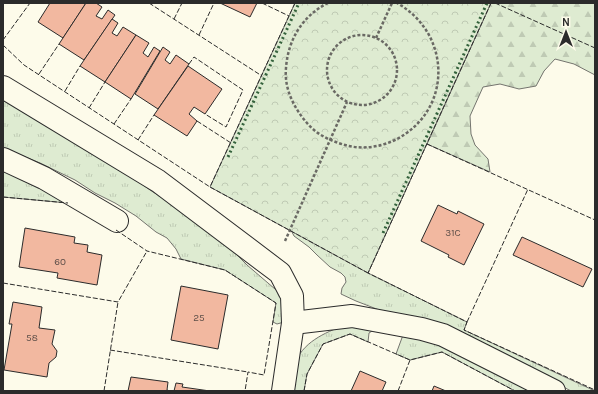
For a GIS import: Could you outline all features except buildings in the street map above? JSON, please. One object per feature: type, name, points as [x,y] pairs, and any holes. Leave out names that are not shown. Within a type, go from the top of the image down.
[{"type":"street","points":[[3,87],[158,181],[273,266],[280,273],[292,296],[293,323],[283,391]]},
{"type":"street","points":[[3,159],[44,178],[117,221]]},
{"type":"street","points":[[293,323],[352,316],[422,329],[443,335],[554,391]]},
{"type":"path","points":[[328,3],[312,14],[295,33],[287,57],[286,80],[289,94],[299,114],[317,133],[330,140],[350,146],[364,148],[387,144],[399,138],[416,126],[430,106],[435,95],[438,82],[438,59],[428,32],[422,22],[397,3]]},
{"type":"path","points":[[376,38],[392,3]]},
{"type":"path","points":[[366,35],[376,38],[387,45],[394,55],[397,66],[396,79],[391,90],[383,99],[371,104],[359,105],[347,102],[338,96],[331,87],[327,78],[327,66],[330,56],[336,46],[344,40],[355,36],[366,35]]},
{"type":"path","points":[[273,266],[347,102]]},
{"type":"green space","points":[[295,3],[491,3],[368,273],[210,187]]},
{"type":"green space","points":[[491,3],[368,273],[467,322],[464,330],[595,391],[571,391],[526,367],[341,294],[342,288],[346,282],[345,277],[330,267],[309,247],[294,236],[292,232],[312,190]]},
{"type":"green space","points":[[491,3],[595,3],[595,75],[574,64],[555,59],[544,71],[536,86],[519,89],[500,84],[483,87],[470,116],[471,134],[475,145],[488,159],[490,172],[427,144]]},
{"type":"green space","points":[[3,96],[106,158],[150,190],[183,211],[231,249],[275,289],[281,289],[284,322],[277,324],[273,322],[276,303],[225,270],[181,259],[176,249],[167,238],[156,232],[136,216],[75,180],[40,163],[3,148]]},
{"type":"green space","points":[[3,165],[78,204],[3,197]]},
{"type":"green space","points":[[348,324],[375,329],[369,333],[368,342],[350,334],[323,344],[307,374],[304,391],[289,391],[296,361],[305,347],[318,337]]},
{"type":"green space","points":[[403,335],[440,344],[532,391],[515,391],[442,352],[410,360],[396,354]]},
{"type":"hedge","points":[[228,157],[299,3]]},
{"type":"hedge","points":[[383,233],[487,3]]},
{"type":"fence","points":[[3,40],[30,3]]},
{"type":"fence","points":[[149,3],[262,76]]},
{"type":"fence","points":[[174,19],[182,3]]},
{"type":"fence","points":[[199,35],[214,3]]},
{"type":"fence","points":[[262,3],[289,16]]},
{"type":"fence","points":[[295,3],[210,187],[368,273]]},
{"type":"fence","points":[[491,3],[368,273],[467,322],[464,330],[595,390]]},
{"type":"fence","points":[[495,3],[595,48]]},
{"type":"fence","points":[[39,74],[59,44]]},
{"type":"fence","points":[[3,45],[24,65],[210,187]]},
{"type":"fence","points":[[189,64],[194,57],[243,90],[226,127],[205,114]]},
{"type":"fence","points":[[65,91],[80,66]]},
{"type":"fence","points":[[89,108],[105,82]]},
{"type":"fence","points":[[114,124],[131,99]]},
{"type":"fence","points":[[138,140],[154,115]]},
{"type":"fence","points":[[197,121],[231,143]]},
{"type":"fence","points":[[427,144],[595,220]]},
{"type":"fence","points":[[467,322],[528,189]]},
{"type":"fence","points":[[3,197],[68,203]]},
{"type":"fence","points":[[116,230],[147,251],[225,270],[276,303],[264,375],[248,372],[245,391]]},
{"type":"fence","points":[[3,283],[118,302],[147,251]]},
{"type":"fence","points":[[104,391],[118,302]]},
{"type":"fence","points":[[304,391],[307,374],[323,344],[350,334],[410,360],[442,352],[515,391]]},
{"type":"fence","points":[[110,350],[248,372]]},
{"type":"fence","points":[[398,391],[410,360]]}]
